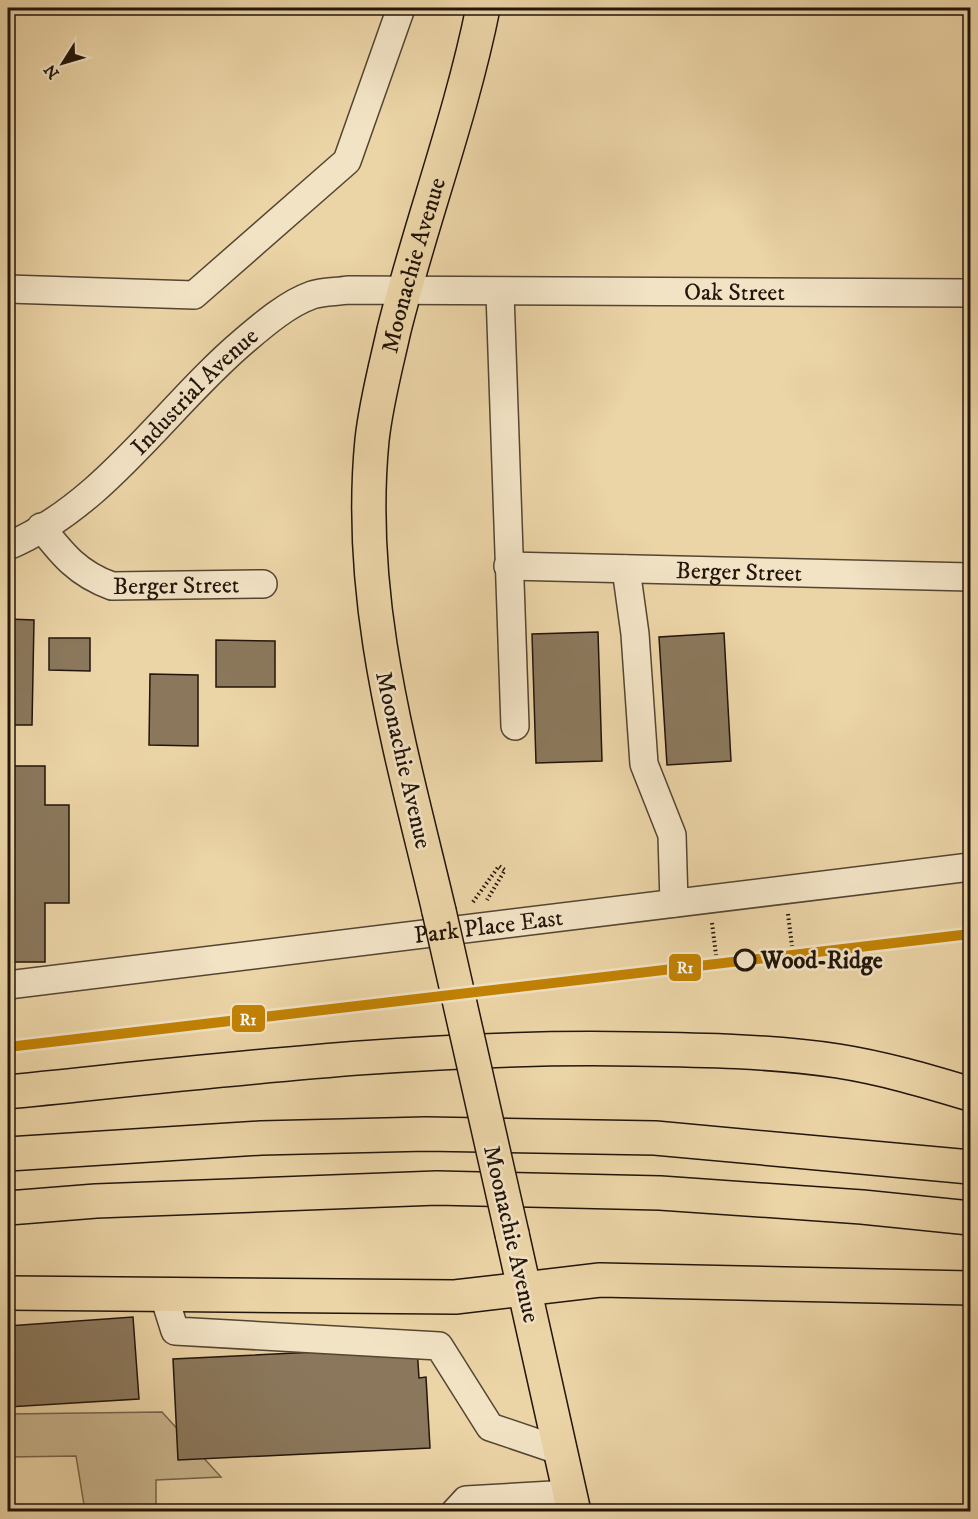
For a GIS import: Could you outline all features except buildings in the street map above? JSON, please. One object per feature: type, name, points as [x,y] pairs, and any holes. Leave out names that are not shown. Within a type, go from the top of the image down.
[{"type":"main road","name":"Moonachie Avenue","points":[[483,8],[471,68],[404,292],[381,385],[372,438],[368,502],[371,583],[378,641],[390,703],[572,1503]]},
{"type":"main road","points":[[8,1092],[470,1049],[535,1047],[686,1049],[786,1055],[840,1061],[883,1070],[970,1094]]},
{"type":"main road","points":[[8,1154],[261,1138],[426,1134],[655,1138],[970,1167]]},
{"type":"main road","points":[[8,1208],[96,1201],[437,1188],[660,1193],[862,1207],[970,1218]]},
{"type":"main road","points":[[8,1293],[455,1297],[600,1280],[970,1288]]},
{"type":"street","points":[[8,289],[194,295],[347,161],[401,8]]},
{"type":"street","name":"Industrial Avenue","points":[[8,546],[78,502],[110,474],[227,355],[286,310],[312,295],[348,290],[500,293]]},
{"type":"street","points":[[500,293],[515,726]]},
{"type":"street","name":"Oak Street","points":[[500,293],[970,293]]},
{"type":"street","name":"Berger Street","points":[[41,527],[62,554],[90,578],[112,586],[263,584]]},
{"type":"street","name":"Berger Street","points":[[508,566],[970,578]]},
{"type":"street","points":[[626,569],[635,634],[644,764],[672,835],[674,903]]},
{"type":"street","name":"Park Place East","points":[[8,985],[970,867]]},
{"type":"street","points":[[163,1293],[175,1331],[439,1346],[490,1427],[561,1450]]},
{"type":"street","points":[[454,1512],[466,1500],[572,1503]]},
{"type":"path","points":[[474,901],[500,866],[505,870],[482,909]]},
{"type":"path","points":[[787,907],[792,946]]},
{"type":"path","points":[[711,915],[716,955]]},
{"type":"shaded area","points":[[162,1412],[221,1477],[156,1480],[156,1511],[85,1511],[76,1456],[8,1457],[8,1414]]},
{"type":"transit line","name":"R1","points":[[8,1047],[970,934]]},
{"type":"place","name":"Wood-Ridge","points":[[745,960]]}]
